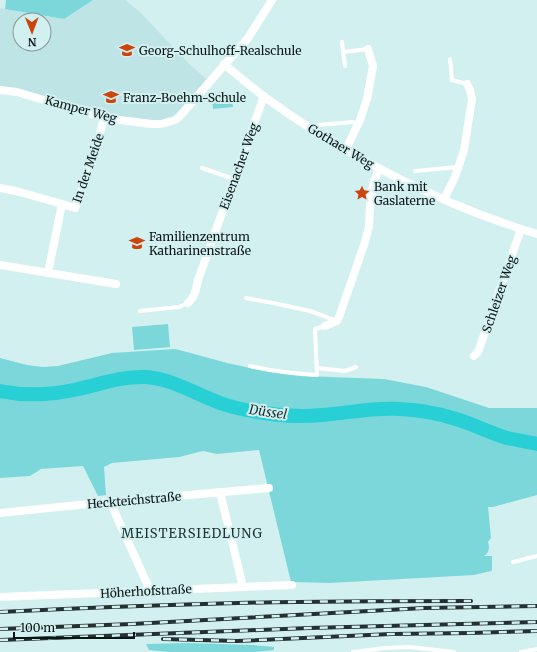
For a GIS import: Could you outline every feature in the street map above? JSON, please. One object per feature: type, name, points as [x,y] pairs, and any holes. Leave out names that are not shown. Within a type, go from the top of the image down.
[{"type":"street","name":"Kamper Weg","points":[[0,90],[17,92],[104,118],[152,124],[161,124],[175,120],[248,38],[272,0]]},
{"type":"street","points":[[346,149],[358,124],[367,99],[373,66],[368,49]]},
{"type":"street","name":"Gothaer Weg","points":[[224,64],[264,96],[315,131],[379,169],[444,199],[491,218],[537,234]]},
{"type":"street","points":[[444,199],[464,150],[472,99],[467,84]]},
{"type":"street","name":"Eisenacher Weg","points":[[188,303],[194,297],[198,280],[264,96]]},
{"type":"street","name":"In der Meide","points":[[48,273],[62,204],[75,208],[92,162],[104,118]]},
{"type":"street","points":[[325,326],[337,320],[339,317],[364,245],[369,227],[373,184],[379,169]]},
{"type":"street","points":[[0,188],[62,204]]},
{"type":"street","name":"Schleizer Weg","points":[[474,356],[478,352],[521,229]]},
{"type":"street","points":[[0,265],[116,284]]},
{"type":"street","name":"Heckteichstraße","points":[[0,513],[269,488]]},
{"type":"street","points":[[220,492],[243,587]]},
{"type":"street","points":[[110,502],[150,590]]},
{"type":"street","name":"Höherhofstraße","points":[[0,597],[292,585]]},
{"type":"lane","points":[[342,42],[345,66]]},
{"type":"lane","points":[[343,52],[368,49]]},
{"type":"lane","points":[[450,59],[452,80],[467,84]]},
{"type":"lane","points":[[315,131],[319,125],[353,122],[358,124]]},
{"type":"lane","points":[[415,171],[458,167]]},
{"type":"lane","points":[[202,168],[234,179]]},
{"type":"lane","points":[[246,298],[297,308],[337,320]]},
{"type":"lane","points":[[140,311],[179,307],[188,303]]},
{"type":"lane","points":[[250,366],[294,374],[317,375],[315,329],[325,326]]},
{"type":"lane","points":[[317,368],[345,371],[356,367]]},
{"type":"lane","points":[[514,562],[537,556]]},
{"type":"lane","points":[[353,652],[409,647],[454,652]]},
{"type":"lane","points":[[521,652],[537,649]]},
{"type":"shaded area","points":[[6,0],[93,0],[64,19],[52,17],[52,12],[23,12],[5,9]]},
{"type":"shaded area","points":[[93,0],[125,0],[141,13],[189,64],[209,81],[179,116],[161,124],[104,117],[0,89],[0,8],[23,12],[12,12],[12,52],[52,52],[52,17],[64,19]]},
{"type":"shaded area","points":[[231,95],[233,107],[213,109],[212,97]]},
{"type":"shaded area","points":[[168,324],[170,347],[134,350],[132,327]]},
{"type":"shaded area","points":[[175,349],[264,371],[304,376],[384,379],[426,387],[489,408],[537,408],[537,440],[513,435],[450,415],[397,407],[299,415],[272,413],[241,407],[215,399],[171,381],[145,376],[123,377],[60,392],[43,393],[0,390],[0,358],[27,365],[43,367],[58,366],[112,353]]},
{"type":"shaded area","points":[[147,378],[170,382],[219,403],[243,411],[283,416],[310,417],[399,410],[421,411],[451,418],[508,439],[537,445],[537,495],[488,507],[491,538],[488,542],[488,552],[484,556],[492,556],[491,571],[474,575],[330,583],[291,582],[259,450],[217,454],[203,451],[179,457],[112,463],[104,467],[106,495],[98,496],[83,466],[41,469],[30,476],[0,478],[0,392],[51,394],[126,379]]},
{"type":"shaded area","points":[[187,643],[252,645],[274,647],[274,650],[255,652],[169,652],[149,650],[146,644]]},
{"type":"waterway","name":"Düssel","points":[[0,391],[19,394],[49,394],[120,379],[146,377],[156,378],[184,387],[220,403],[253,411],[278,415],[300,416],[361,410],[414,410],[435,413],[469,423],[507,438],[537,444]]},
{"type":"railway","points":[[0,612],[238,603],[325,601],[471,601]]},
{"type":"railway","points":[[0,629],[132,624],[424,608],[537,606]]},
{"type":"railway","points":[[0,640],[309,628],[537,622]]},
{"type":"railway","points":[[163,639],[237,641],[391,634],[537,631]]},
{"type":"place","name":"Georg-Schulhoff-Realschule","points":[[127,50]]},
{"type":"place","name":"Franz-Boehm-Schule","points":[[111,97]]},
{"type":"place","name":"Bank mit Gaslaterne","points":[[362,193]]},
{"type":"place","name":"Familienzentrum Katharinenstraße","points":[[137,243]]},
{"type":"district","name":"MEISTERSIEDLUNG","points":[[192,533]]}]
